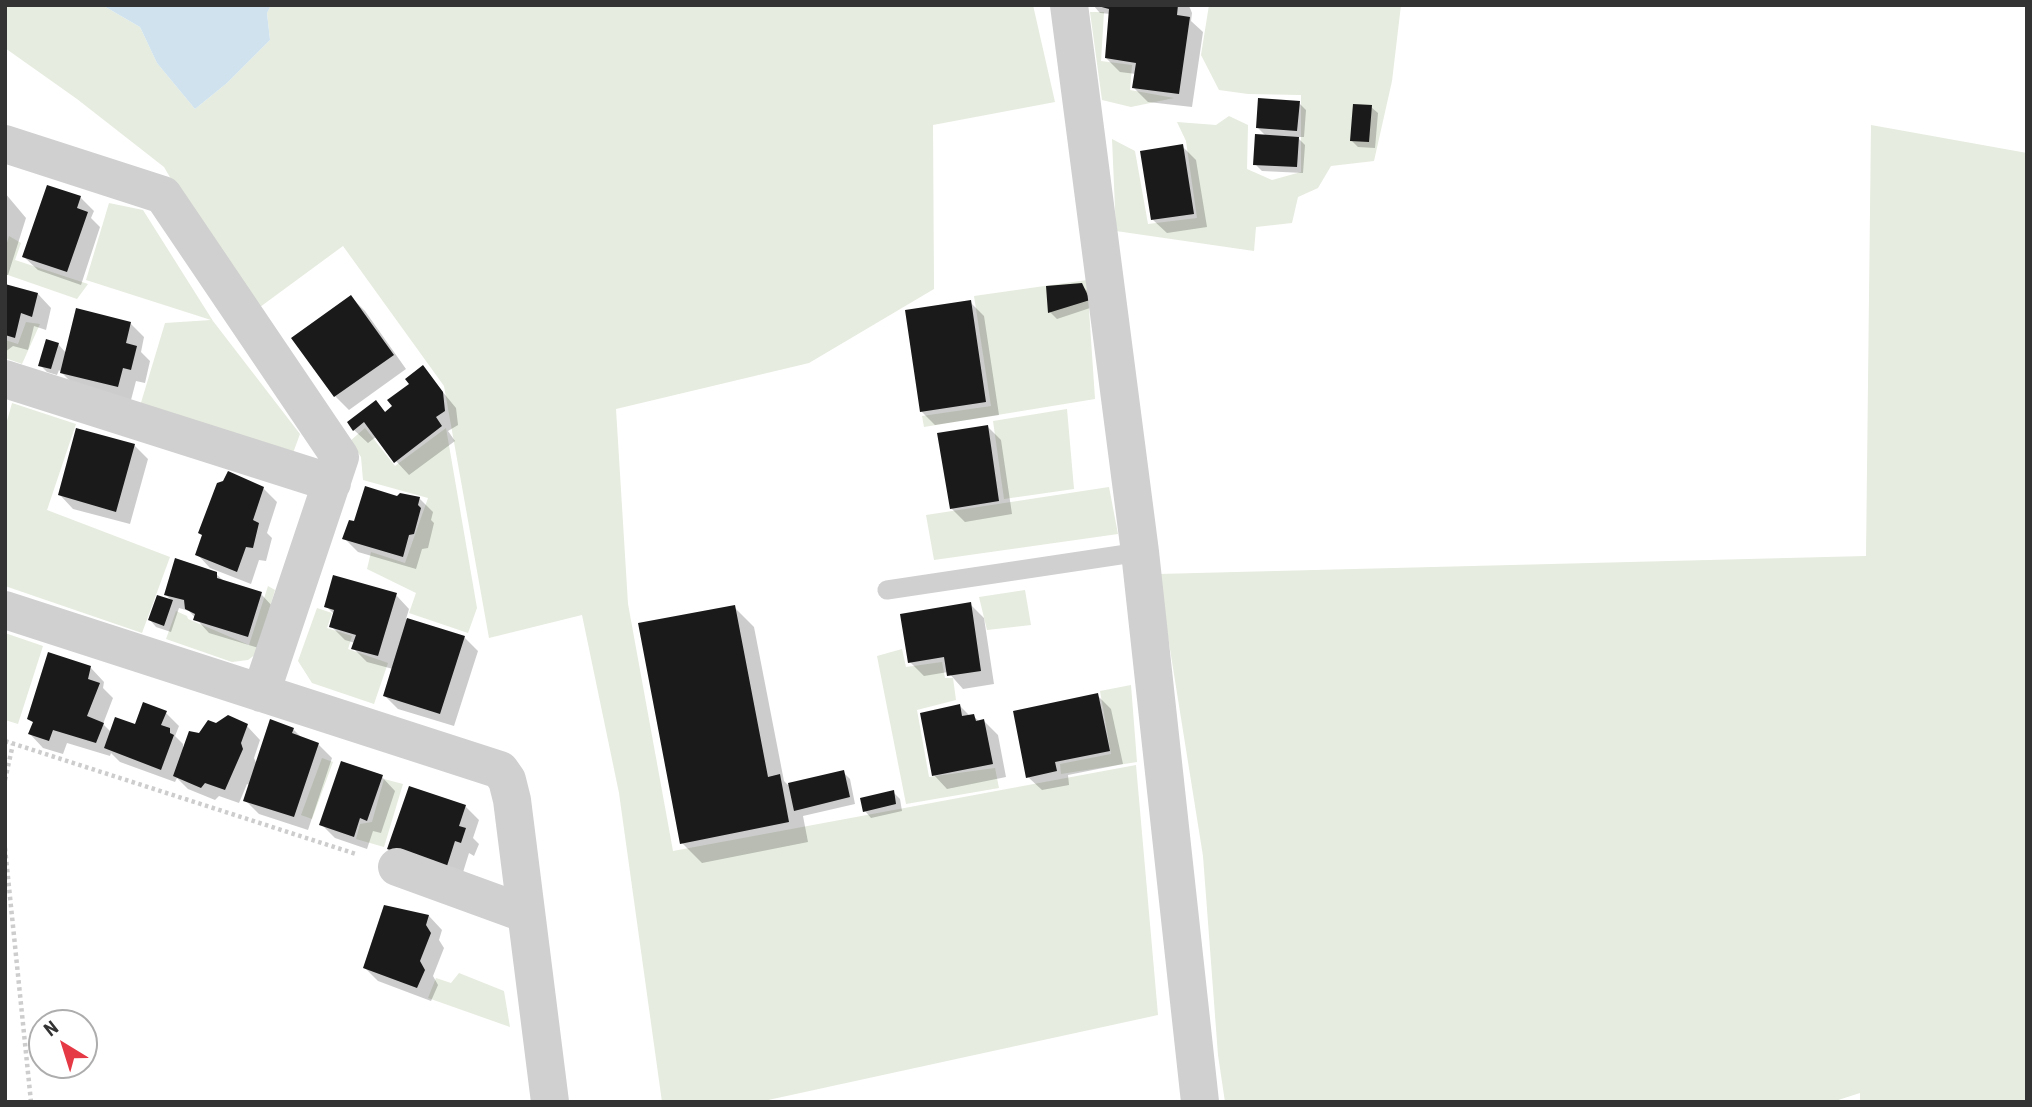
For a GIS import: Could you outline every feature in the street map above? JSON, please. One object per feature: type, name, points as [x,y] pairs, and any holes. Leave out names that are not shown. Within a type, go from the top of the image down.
[{"type":"street","points":[[1069,5],[1139,552],[1200,1102]]},
{"type":"street","points":[[5,144],[163,195],[340,457],[261,693]]},
{"type":"street","points":[[5,379],[332,483]]},
{"type":"street","points":[[5,610],[500,770],[508,780],[512,800],[550,1102]]},
{"type":"street","points":[[397,867],[526,914]]},
{"type":"lane","points":[[887,590],[1139,552]]},
{"type":"path","points":[[5,741],[397,867]]},
{"type":"path","points":[[5,779],[13,744]]},
{"type":"path","points":[[5,848],[31,1102]]},
{"type":"shaded area","points":[[5,5],[102,5],[140,27],[157,63],[195,109],[227,83],[270,40],[267,13],[271,5],[1033,5],[1055,102],[933,125],[934,289],[809,363],[616,409],[628,604],[673,851],[1136,765],[1158,1015],[759,1102],[662,1102],[619,793],[582,615],[489,638],[444,386],[343,246],[260,307],[164,167],[77,99],[5,48]]},
{"type":"shaded area","points":[[1209,5],[1401,5],[1392,81],[1374,161],[1331,166],[1318,188],[1298,197],[1292,223],[1256,227],[1254,251],[1116,231],[1112,139],[1135,151],[1148,224],[1197,218],[1186,141],[1177,122],[1216,125],[1229,116],[1248,125],[1247,169],[1272,180],[1301,172],[1301,95],[1248,94],[1219,90],[1201,55]]},
{"type":"shaded area","points":[[1090,12],[1104,12],[1101,61],[1132,65],[1130,90],[1174,98],[1131,107],[1102,100]]},
{"type":"shaded area","points":[[1871,125],[2027,153],[2027,1102],[1860,1102],[1860,1093],[1832,1102],[1225,1102],[1218,1055],[1203,856],[1158,574],[1866,556]]},
{"type":"shaded area","points":[[109,203],[143,210],[213,321],[300,434],[293,453],[140,406],[165,323],[211,320],[86,280]]},
{"type":"shaded area","points":[[9,236],[21,243],[15,260],[88,284],[77,299],[5,274],[5,249]]},
{"type":"shaded area","points":[[1087,280],[1095,399],[924,427],[922,416],[991,406],[974,296]]},
{"type":"shaded area","points":[[26,322],[40,324],[22,364],[5,358],[5,340],[18,344]]},
{"type":"shaded area","points":[[12,403],[76,424],[47,510],[170,557],[142,633],[5,586],[5,428]]},
{"type":"shaded area","points":[[1067,409],[1074,489],[1004,499],[993,421]]},
{"type":"shaded area","points":[[365,428],[395,466],[446,428],[477,608],[468,633],[409,613],[416,593],[367,569],[371,552],[405,563],[428,498],[363,480],[361,457],[350,441]]},
{"type":"shaded area","points":[[1109,487],[1118,534],[934,560],[926,515]]},
{"type":"shaded area","points":[[268,586],[275,590],[256,654],[248,660],[232,662],[166,639],[176,611],[188,619],[249,645]]},
{"type":"shaded area","points":[[1025,590],[1031,625],[987,630],[979,597]]},
{"type":"shaded area","points":[[317,608],[332,613],[327,628],[352,636],[348,649],[388,663],[374,704],[312,683],[298,661]]},
{"type":"shaded area","points":[[5,633],[43,646],[18,724],[5,720]]},
{"type":"shaded area","points":[[902,649],[906,667],[942,662],[945,678],[953,678],[956,700],[917,710],[929,777],[995,768],[999,788],[906,804],[877,656]]},
{"type":"shaded area","points":[[1131,685],[1137,762],[1061,774],[1060,764],[1111,754],[1100,691]]},
{"type":"shaded area","points":[[322,758],[333,762],[312,819],[301,815]]},
{"type":"shaded area","points":[[384,779],[403,784],[384,847],[356,839],[360,824],[372,822]]},
{"type":"shaded area","points":[[459,973],[504,991],[510,1027],[428,998],[436,978],[451,983]]},
{"type":"water","points":[[102,5],[271,5],[267,13],[270,40],[227,83],[195,109],[157,63],[140,27]]},
{"type":"building","points":[[1094,5],[1178,5],[1177,15],[1190,17],[1179,94],[1132,88],[1136,63],[1105,58],[1109,9]]},
{"type":"building","points":[[1258,98],[1300,101],[1297,131],[1256,128]]},
{"type":"building","points":[[1353,104],[1372,105],[1369,142],[1350,141]]},
{"type":"building","points":[[1255,134],[1299,137],[1297,167],[1253,165]]},
{"type":"building","points":[[1183,144],[1194,214],[1151,220],[1140,151]]},
{"type":"building","points":[[47,185],[81,196],[77,208],[88,212],[67,272],[22,257]]},
{"type":"building","points":[[1082,283],[1090,300],[1048,313],[1046,286]]},
{"type":"building","points":[[5,284],[38,293],[32,317],[21,313],[15,338],[5,335]]},
{"type":"building","points":[[351,295],[394,355],[334,397],[291,338]]},
{"type":"building","points":[[971,300],[986,402],[920,412],[905,310]]},
{"type":"building","points":[[76,308],[131,322],[126,343],[137,346],[131,370],[123,368],[118,387],[60,373]]},
{"type":"building","points":[[46,339],[59,343],[51,369],[38,366]]},
{"type":"building","points":[[423,365],[443,392],[445,411],[436,417],[442,426],[394,463],[364,422],[353,431],[347,422],[376,400],[385,412],[392,406],[387,400],[409,384],[405,379]]},
{"type":"building","points":[[988,425],[999,501],[950,509],[937,433]]},
{"type":"building","points":[[76,428],[135,444],[116,512],[58,495]]},
{"type":"building","points":[[228,471],[264,487],[253,520],[259,523],[253,548],[246,547],[237,572],[195,555],[202,535],[198,533],[217,483],[223,481]]},
{"type":"building","points":[[365,486],[397,496],[400,493],[420,497],[418,505],[421,508],[414,534],[409,535],[403,557],[342,539],[349,520],[354,521]]},
{"type":"building","points":[[175,558],[217,572],[217,578],[262,592],[248,637],[193,620],[195,614],[185,609],[184,600],[164,595]]},
{"type":"building","points":[[333,575],[397,593],[378,656],[351,649],[356,635],[329,627],[334,610],[324,607]]},
{"type":"building","points":[[157,595],[173,600],[164,626],[148,620]]},
{"type":"building","points":[[971,602],[981,671],[947,676],[944,657],[908,663],[900,614]]},
{"type":"building","points":[[735,605],[768,777],[780,774],[789,822],[680,844],[638,623]]},
{"type":"building","points":[[407,618],[465,636],[440,714],[383,696]]},
{"type":"building","points":[[48,652],[91,666],[88,679],[100,683],[87,716],[104,723],[96,743],[53,730],[49,741],[28,734],[33,722],[27,719]]},
{"type":"building","points":[[1098,693],[1110,751],[1055,762],[1057,771],[1026,778],[1013,711]]},
{"type":"building","points":[[143,702],[167,711],[161,725],[170,728],[170,733],[174,735],[161,770],[104,748],[115,717],[135,724]]},
{"type":"building","points":[[960,704],[962,716],[974,714],[976,721],[984,719],[993,764],[932,776],[920,713]]},
{"type":"building","points":[[228,715],[248,724],[241,743],[243,749],[225,790],[205,783],[201,788],[173,776],[189,731],[199,733],[208,720],[216,723]]},
{"type":"building","points":[[270,719],[294,728],[292,733],[319,743],[294,817],[243,801]]},
{"type":"building","points":[[341,761],[383,775],[367,821],[360,818],[354,837],[319,825]]},
{"type":"building","points":[[844,770],[850,797],[794,811],[788,783]]},
{"type":"building","points":[[409,786],[466,805],[459,826],[466,828],[461,843],[455,841],[446,869],[387,849]]},
{"type":"building","points":[[894,790],[896,804],[863,812],[860,798]]},
{"type":"building","points":[[384,905],[429,915],[426,925],[431,933],[420,961],[425,970],[417,988],[363,968]]}]
